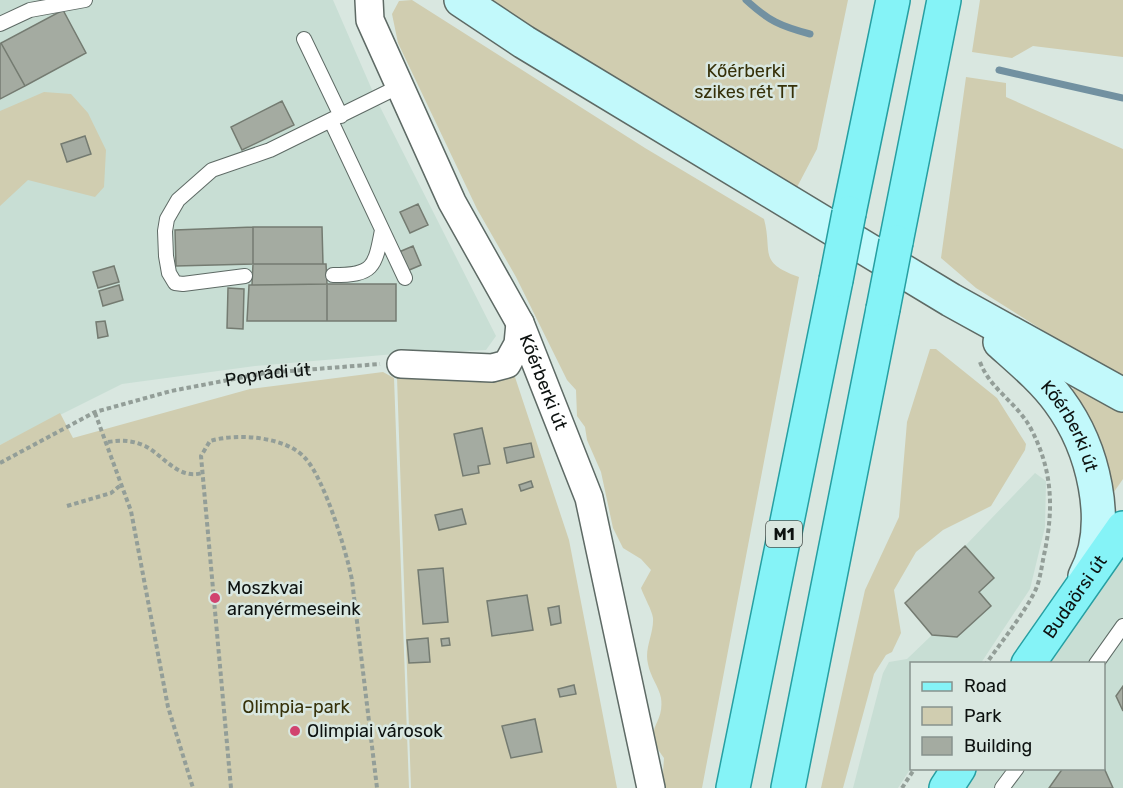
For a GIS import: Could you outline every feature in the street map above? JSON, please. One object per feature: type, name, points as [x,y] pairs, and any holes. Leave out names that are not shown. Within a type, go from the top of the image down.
[{"type":"main road","name":"M1","points":[[733,788],[893,0]]},
{"type":"main road","points":[[788,788],[944,0]]},
{"type":"main road","name":"Budaörsi út","points":[[1029,662],[1123,528]]},
{"type":"street","name":"Kőérberki út","points":[[369,0],[369,20],[452,202],[520,323],[588,498],[651,788]]},
{"type":"street","name":"Kőérberki út","points":[[461,0],[524,42],[951,300],[1120,395]]},
{"type":"street","name":"Kőérberki út","points":[[951,300],[1030,369],[1059,400],[1077,430],[1089,464],[1096,497],[1098,534],[1090,566],[1077,593]]},
{"type":"street","points":[[401,364],[492,368],[507,364],[518,344],[520,323]]},
{"type":"lane","points":[[0,24],[30,10],[84,0]]},
{"type":"lane","points":[[304,39],[382,230],[405,278]]},
{"type":"lane","points":[[246,276],[183,284],[175,282],[169,273],[166,256],[166,219],[178,200],[212,170],[270,150],[400,86]]},
{"type":"lane","points":[[333,275],[359,275],[368,269],[377,255],[382,230]]},
{"type":"lane","points":[[1097,662],[1123,626]]},
{"type":"lane","points":[[1002,788],[1016,770]]},
{"type":"path","points":[[978,357],[987,379],[1017,406],[1030,428],[1049,480],[1052,508],[1042,568],[1034,594],[988,662]]},
{"type":"path","name":"Poprádi út","points":[[0,463],[95,412],[171,391],[265,373],[371,363],[401,364]]},
{"type":"path","points":[[95,412],[122,484],[142,560],[168,706],[193,788]]},
{"type":"path","points":[[231,788],[201,456],[210,441],[225,436],[290,446],[305,457],[316,473],[348,559],[377,788]]},
{"type":"path","points":[[108,442],[126,440],[146,447],[176,469],[194,475],[202,473]]},
{"type":"path","points":[[67,506],[111,493],[122,484]]},
{"type":"path","points":[[902,788],[914,770]]},
{"type":"shaded area","points":[[0,0],[333,0],[376,99],[496,336],[486,350],[395,354],[255,366],[122,384],[0,445]]},
{"type":"shaded area","points":[[1035,473],[1046,481],[1045,527],[1030,589],[982,662],[910,662],[910,770],[898,788],[853,788],[883,673],[889,662],[907,659],[932,635],[958,637],[991,606],[979,592],[994,577],[965,546]]},
{"type":"shaded area","points":[[1123,528],[1123,788],[946,788],[958,770],[1105,770],[1105,662],[1029,662]]},
{"type":"green space","points":[[412,0],[645,148],[764,219],[769,255],[772,261],[786,272],[799,277],[702,788],[662,788],[664,758],[654,739],[655,727],[660,715],[661,698],[647,658],[653,618],[641,588],[651,570],[641,559],[623,548],[613,528],[601,472],[587,440],[585,427],[577,416],[576,390],[567,380],[516,277],[477,209],[398,43],[392,14],[399,1]]},
{"type":"green space","name":"Kőérberki szikes rét TT","points":[[461,0],[848,0],[817,149],[796,189]]},
{"type":"green space","points":[[980,0],[1123,0],[1123,57],[1033,46],[1012,58],[972,52]]},
{"type":"green space","points":[[966,77],[1006,83],[1006,97],[1123,149],[1123,375],[1101,367],[976,288],[941,258]]},
{"type":"green space","points":[[44,92],[71,94],[88,113],[106,150],[104,187],[95,197],[28,180],[0,206],[0,111]]},
{"type":"green space","points":[[930,349],[936,349],[997,398],[1026,444],[1025,450],[991,506],[943,530],[916,552],[894,590],[901,633],[892,652],[886,655],[874,674],[843,788],[821,788],[865,590],[899,517],[907,422]]},
{"type":"green space","name":"Olimpia-park","points":[[383,372],[394,378],[409,788],[0,788],[0,445],[60,413],[73,438],[250,389]]},
{"type":"green space","points":[[514,374],[569,540],[617,788],[411,788],[397,377]]},
{"type":"green space","points":[[1074,388],[1092,391],[1123,413],[1123,479],[1109,499],[1069,392]]},
{"type":"building","points":[[63,10],[86,53],[25,86],[1,43]]},
{"type":"building","points":[[0,44],[25,86],[0,99]]},
{"type":"building","points":[[282,101],[294,125],[242,150],[231,127]]},
{"type":"building","points":[[85,136],[91,154],[67,162],[61,144]]},
{"type":"building","points":[[418,204],[428,225],[410,233],[400,212]]},
{"type":"building","points":[[253,227],[253,264],[176,266],[175,230]]},
{"type":"building","points":[[253,227],[322,227],[323,264],[253,264]]},
{"type":"building","points":[[413,246],[421,265],[407,271],[399,252]]},
{"type":"building","points":[[253,264],[326,264],[327,284],[252,285]]},
{"type":"building","points":[[114,266],[119,282],[98,288],[93,272]]},
{"type":"building","points":[[327,284],[327,321],[247,321],[249,285]]},
{"type":"building","points":[[327,284],[396,284],[396,321],[327,321]]},
{"type":"building","points":[[119,285],[123,300],[103,306],[99,291]]},
{"type":"building","points":[[228,288],[244,289],[243,329],[227,328]]},
{"type":"building","points":[[105,321],[108,336],[98,338],[96,322]]},
{"type":"building","points":[[482,428],[490,464],[478,466],[479,473],[463,476],[454,434]]},
{"type":"building","points":[[531,443],[534,457],[507,463],[504,448]]},
{"type":"building","points":[[531,481],[533,487],[521,491],[519,485]]},
{"type":"building","points":[[462,509],[466,524],[439,530],[435,515]]},
{"type":"building","points":[[965,546],[994,578],[979,592],[991,606],[957,637],[932,635],[905,603]]},
{"type":"building","points":[[443,568],[448,622],[423,624],[418,570]]},
{"type":"building","points":[[527,595],[533,630],[492,636],[487,601]]},
{"type":"building","points":[[559,606],[561,623],[551,625],[548,608]]},
{"type":"building","points":[[428,638],[430,662],[409,663],[407,640]]},
{"type":"building","points":[[449,638],[450,645],[442,646],[441,639]]},
{"type":"building","points":[[574,685],[576,694],[560,697],[558,689]]},
{"type":"building","points":[[1123,686],[1123,711],[1116,696]]},
{"type":"building","points":[[535,719],[542,752],[511,758],[502,726]]},
{"type":"building","points":[[1062,770],[1105,770],[1113,788],[1049,788]]},
{"type":"waterway","points":[[746,0],[775,22],[810,34]]},
{"type":"waterway","points":[[999,70],[1123,98]]},
{"type":"place","name":"Moszkvai aranyérmeseink","points":[[215,598]]},
{"type":"place","name":"Olimpiai városok","points":[[295,731]]}]
